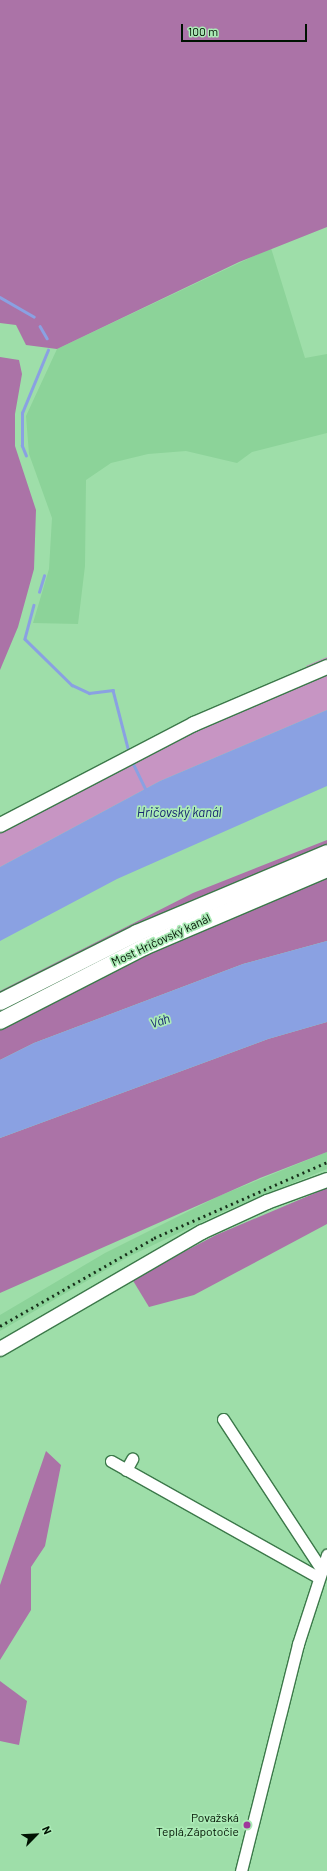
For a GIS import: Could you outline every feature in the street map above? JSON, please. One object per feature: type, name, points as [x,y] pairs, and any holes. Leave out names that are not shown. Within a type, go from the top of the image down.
[{"type":"highway","name":"Most Hričovský kanál","points":[[0,1002],[137,933],[327,853]]},
{"type":"highway","name":"Most Hričovský kanál","points":[[0,1021],[151,944],[327,869]]},
{"type":"main road","points":[[0,825],[127,757],[327,667]]},
{"type":"main road","points":[[0,1349],[202,1232],[267,1202],[327,1180]]},
{"type":"street","points":[[223,1424],[320,1573]]},
{"type":"street","points":[[126,1470],[132,1459]]},
{"type":"street","points":[[111,1461],[320,1573]]},
{"type":"street","points":[[241,1871],[320,1573],[327,1556]]},
{"type":"shaded area","points":[[0,0],[327,0],[327,227],[239,262],[57,349],[26,345],[16,325],[0,323]]},
{"type":"shaded area","points":[[271,248],[305,358],[327,354],[327,433],[252,452],[237,463],[186,451],[148,454],[111,463],[86,480],[85,566],[78,624],[33,623],[49,569],[52,518],[29,454],[26,416],[57,349]]},
{"type":"shaded area","points":[[0,357],[19,360],[22,374],[15,414],[15,446],[36,510],[34,569],[18,627],[0,670]]},
{"type":"shaded area","points":[[327,657],[327,710],[160,781],[0,867],[0,832],[149,751],[312,681],[306,666]]},
{"type":"shaded area","points":[[327,840],[327,941],[243,964],[34,1043],[0,1060],[0,991],[193,893]]},
{"type":"shaded area","points":[[327,1022],[327,1152],[260,1178],[0,1293],[0,1138],[268,1039]]},
{"type":"shaded area","points":[[327,1152],[327,1169],[225,1211],[130,1256],[0,1331],[0,1315],[105,1253],[219,1196]]},
{"type":"shaded area","points":[[327,1188],[327,1224],[194,1295],[149,1307],[132,1279],[216,1235]]},
{"type":"shaded area","points":[[46,1451],[61,1465],[45,1546],[31,1567],[31,1610],[0,1660],[0,1585]]},
{"type":"shaded area","points":[[0,1681],[27,1701],[19,1745],[0,1741]]},
{"type":"water","name":"Hričovský kanál","points":[[327,710],[327,786],[117,879],[0,941],[0,867],[160,781]]},
{"type":"water","name":"Váh","points":[[327,941],[327,1022],[268,1039],[0,1138],[0,1060],[34,1043],[243,964]]},
{"type":"waterway","points":[[0,297],[34,317]]},
{"type":"waterway","points":[[40,326],[47,338]]},
{"type":"waterway","points":[[26,456],[22,446],[22,413],[48,350]]},
{"type":"waterway","points":[[39,592],[44,576]]},
{"type":"waterway","points":[[34,605],[25,639],[72,685],[89,693],[113,690],[129,752]]},
{"type":"waterway","points":[[132,761],[147,792]]},
{"type":"railway","points":[[0,1326],[154,1238],[327,1162]]},
{"type":"place","name":"Považská Teplá,Zápotočie","points":[[247,1825]]}]
